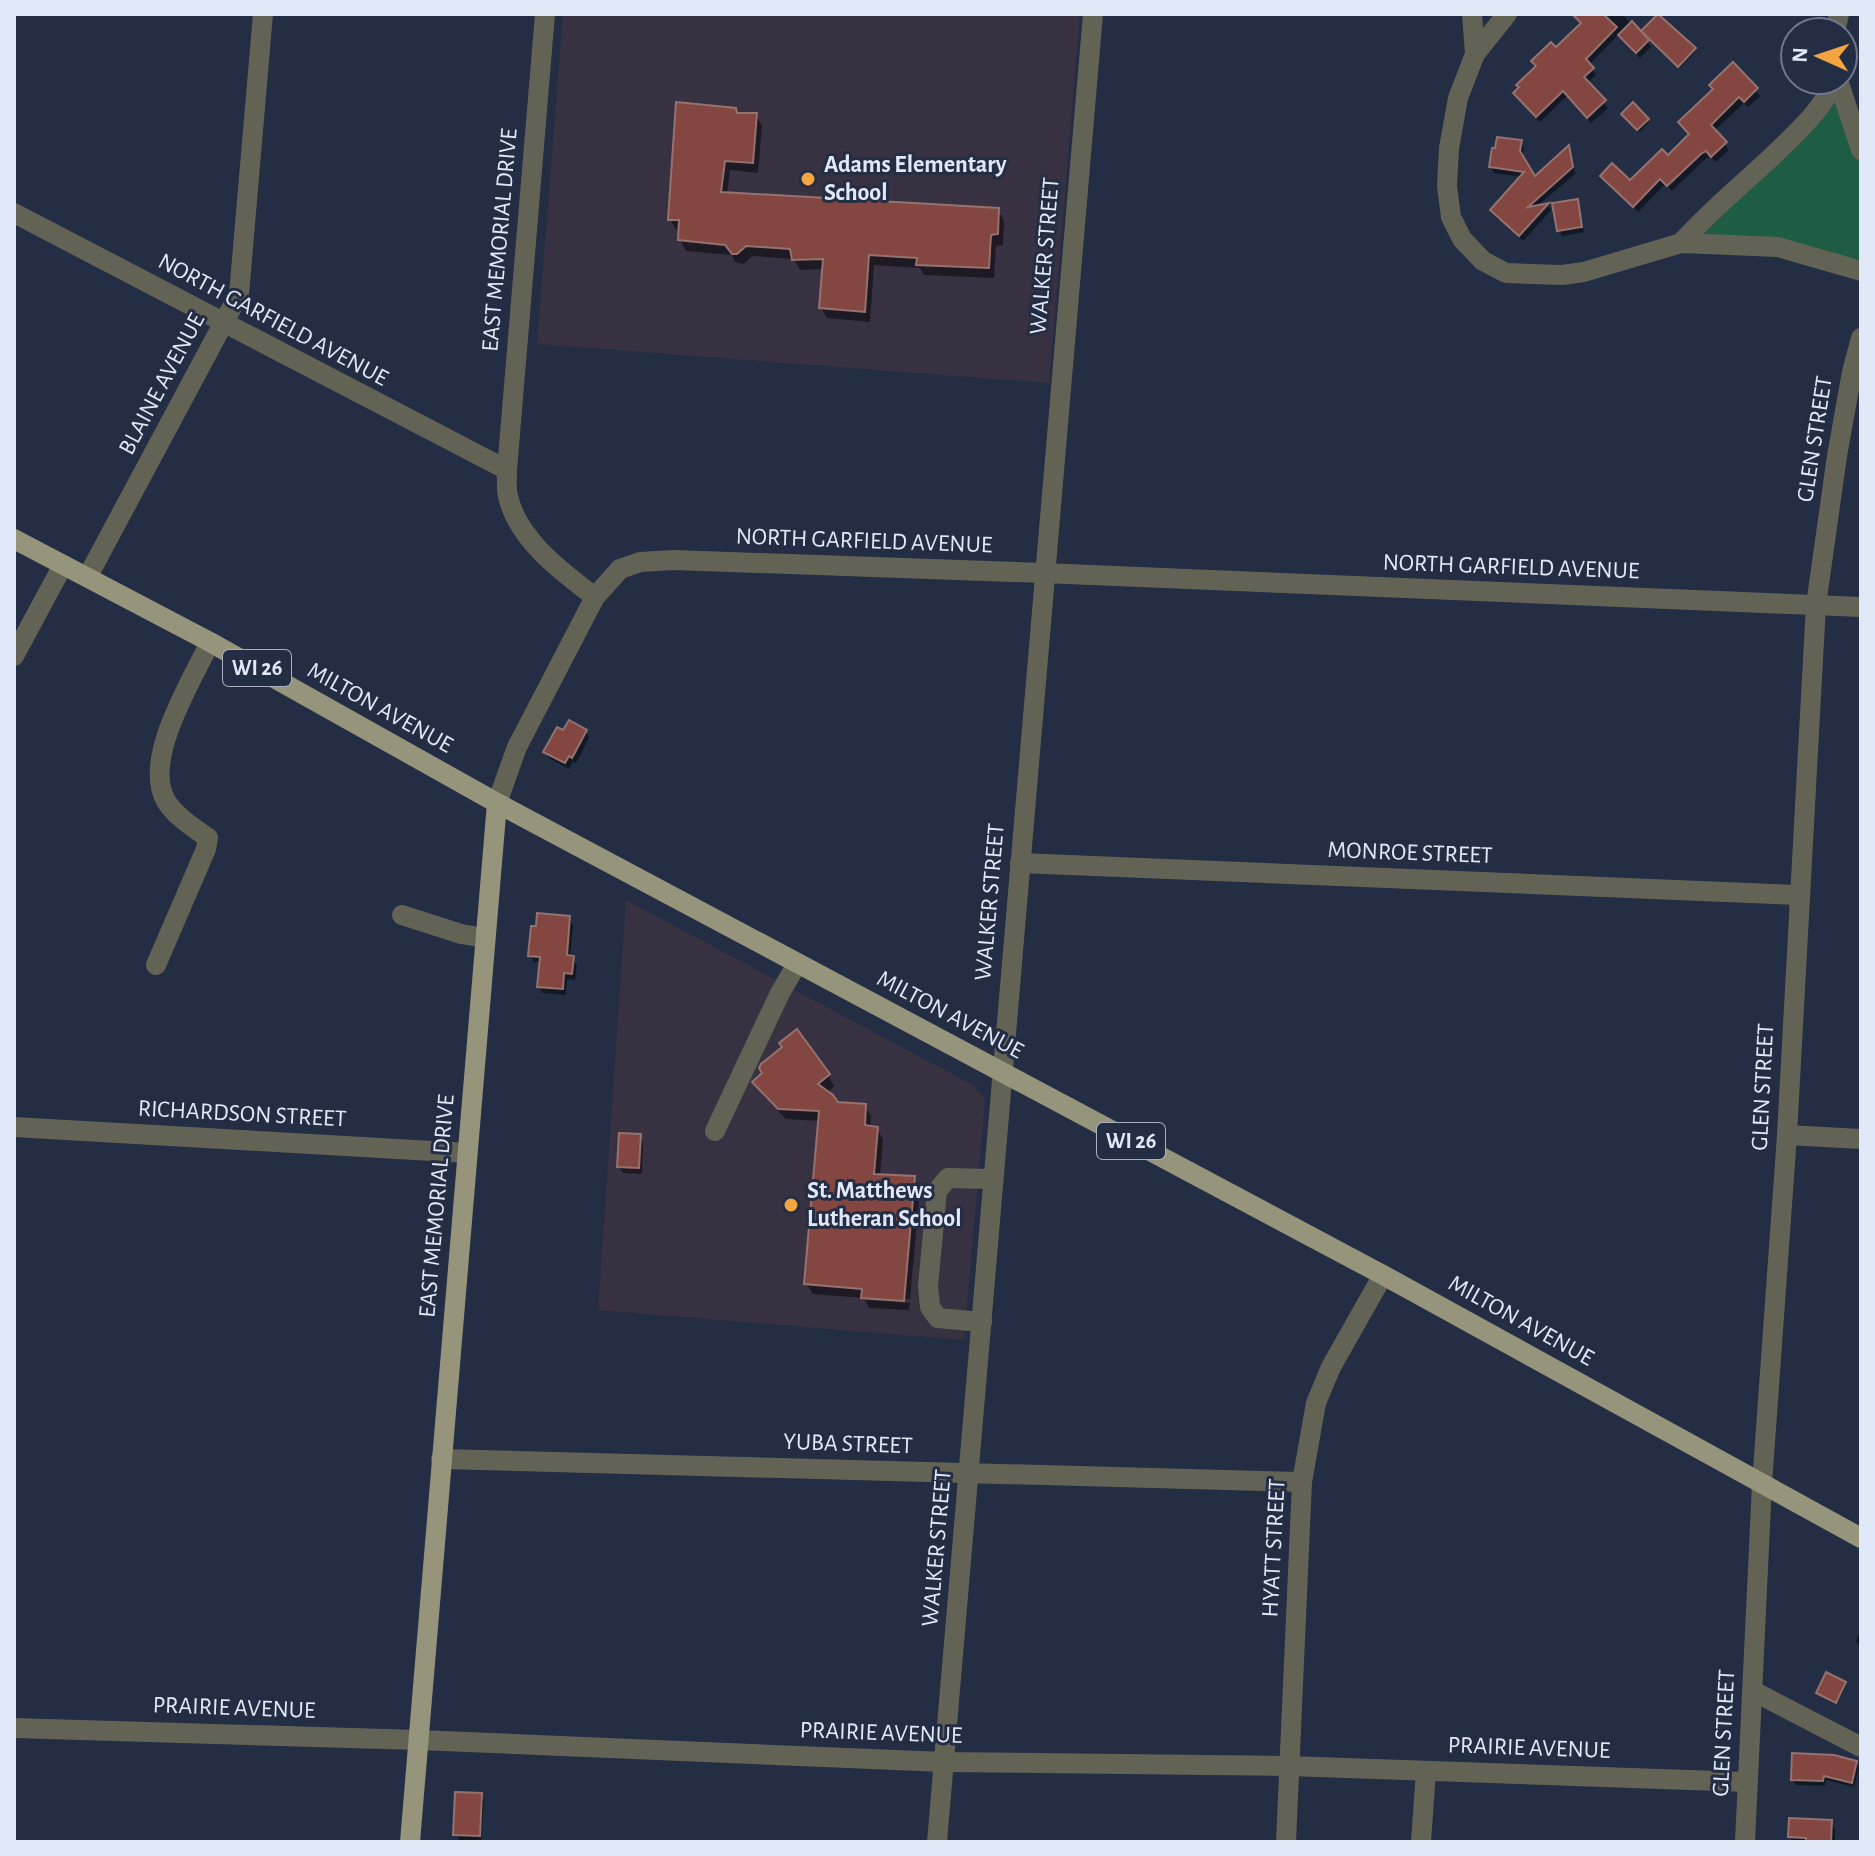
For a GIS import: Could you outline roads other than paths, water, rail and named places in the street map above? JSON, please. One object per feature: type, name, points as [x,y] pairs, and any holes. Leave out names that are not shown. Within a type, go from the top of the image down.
[{"type":"main road","name":"MILTON AVENUE","points":[[14,539],[210,642],[497,803],[1383,1275],[1861,1538]]},
{"type":"main road","name":"EAST MEMORIAL DRIVE","points":[[410,1842],[497,803]]},
{"type":"street","name":"BLAINE AVENUE","points":[[88,576],[239,294],[263,14]]},
{"type":"street","name":"EAST MEMORIAL DRIVE","points":[[507,470],[545,14]]},
{"type":"street","name":"WALKER STREET","points":[[937,1842],[1093,14]]},
{"type":"street","points":[[1472,14],[1475,54]]},
{"type":"street","points":[[1507,14],[1475,54],[1458,98],[1452,125],[1447,186],[1449,204],[1455,228],[1483,261],[1506,273],[1562,275],[1623,262],[1681,243],[1778,247],[1861,271]]},
{"type":"street","points":[[1681,243],[1703,218],[1758,170],[1813,115],[1827,96]]},
{"type":"street","points":[[1843,96],[1861,150]]},
{"type":"street","name":"NORTH GARFIELD AVENUE","points":[[14,213],[507,470]]},
{"type":"street","name":"GLEN STREET","points":[[1745,1842],[1762,1484],[1787,1135],[1816,605],[1837,456],[1861,338]]},
{"type":"street","points":[[507,470],[508,496],[515,516],[528,535],[566,575],[595,597]]},
{"type":"street","name":"NORTH GARFIELD AVENUE","points":[[595,597],[620,569],[640,562],[689,561],[1861,607]]},
{"type":"street","points":[[14,656],[63,565]]},
{"type":"street","name":"EAST MEMORIAL DRIVE","points":[[497,803],[517,747],[595,597]]},
{"type":"street","points":[[156,965],[208,838],[168,805],[159,772],[170,728],[210,642]]},
{"type":"street","name":"MONROE STREET","points":[[1020,863],[1798,895]]},
{"type":"street","points":[[402,915],[461,934],[485,938]]},
{"type":"street","points":[[715,1131],[780,993],[797,964]]},
{"type":"street","name":"RICHARDSON STREET","points":[[14,1127],[467,1153]]},
{"type":"street","points":[[1787,1135],[1861,1139]]},
{"type":"street","points":[[982,1322],[938,1318],[930,1307],[928,1286],[937,1191],[948,1178],[993,1179]]},
{"type":"street","name":"HYATT STREET","points":[[1286,1842],[1302,1482],[1316,1403],[1331,1367],[1383,1275]]},
{"type":"street","name":"YUBA STREET","points":[[441,1459],[1302,1482]]},
{"type":"street","points":[[1753,1691],[1861,1747]]},
{"type":"street","name":"PRAIRIE AVENUE","points":[[14,1728],[418,1740],[944,1762],[1289,1766],[1747,1782]]},
{"type":"street","points":[[1421,1842],[1426,1771]]},
{"type":"place","name":"Adams Elementary School","points":[[808,179]]},
{"type":"place","name":"St. Matthews Lutheran School","points":[[791,1205]]}]
